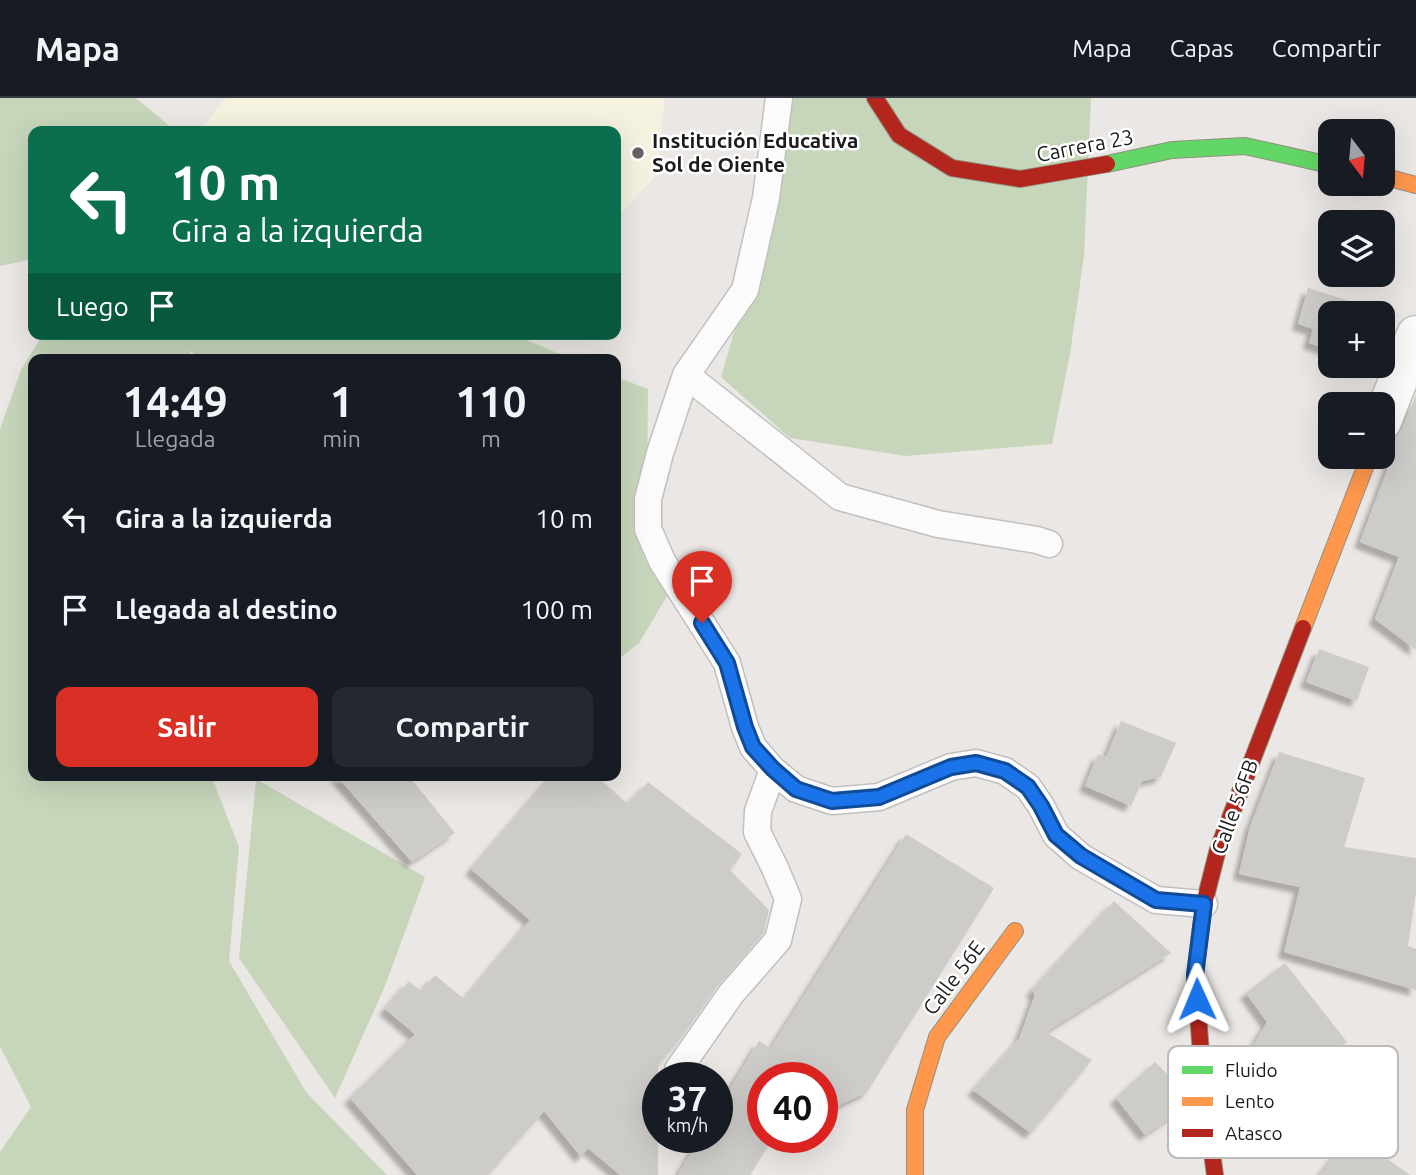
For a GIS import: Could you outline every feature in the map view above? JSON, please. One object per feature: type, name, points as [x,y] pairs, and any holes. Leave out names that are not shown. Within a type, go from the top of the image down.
[{"type":"street","name":"Carrera 23","points":[[874,98],[899,135],[952,168],[1020,179],[1105,165],[1172,150],[1221,147],[1245,146],[1318,162]]},
{"type":"street","points":[[1395,179],[1416,185]]},
{"type":"street","points":[[1393,392],[1416,335]]},
{"type":"street","name":"Calle 56FB","points":[[1200,1046],[1195,975],[1204,904],[1218,849],[1364,469]]},
{"type":"street","name":"Calle 56E","points":[[915,1175],[915,1110],[937,1037],[1015,931]]},
{"type":"lane","points":[[779,98],[766,198],[745,290],[685,374],[648,499],[648,529],[662,561],[727,663],[753,747],[796,789],[832,801],[879,797],[951,767],[976,763],[1005,771],[1028,787],[1056,835],[1081,856],[1156,900],[1204,904]]},
{"type":"lane","points":[[685,374],[840,497],[938,524],[1049,544]]},
{"type":"lane","points":[[684,1062],[731,994],[778,940],[788,899],[757,832],[758,811],[773,769]]},
{"type":"shaded area","name":"Institución Educativa Sol de Oiente","points":[[226,98],[665,98],[657,175],[621,213],[621,126],[203,126]]},
{"type":"green space","points":[[0,98],[136,98],[169,126],[28,126],[28,260],[0,266]]},
{"type":"green space","points":[[777,98],[1091,98],[1084,256],[1070,354],[1052,444],[906,456],[790,438],[721,377],[749,280]]},
{"type":"green space","points":[[39,340],[526,340],[560,354],[194,354],[191,351],[189,354],[31,354]]},
{"type":"green space","points":[[28,359],[28,781],[213,781],[239,847],[229,961],[306,1092],[387,1175],[0,1175],[0,1152],[31,1107],[0,1046],[0,429],[21,370]]},
{"type":"green space","points":[[621,379],[648,389],[647,522],[682,571],[639,643],[621,657]]},
{"type":"green space","points":[[256,781],[425,877],[385,986],[335,1098],[239,958]]},
{"type":"building","points":[[1308,288],[1349,301],[1318,301],[1318,346],[1309,343],[1313,329],[1298,324]]},
{"type":"building","points":[[1416,395],[1416,650],[1375,619],[1399,557],[1360,542],[1387,469],[1395,469],[1395,440]]},
{"type":"building","points":[[1319,649],[1369,667],[1357,701],[1306,682]]},
{"type":"building","points":[[1121,721],[1176,743],[1161,777],[1142,781],[1131,806],[1085,786],[1098,754],[1106,757]]},
{"type":"building","points":[[1279,752],[1365,778],[1344,847],[1416,858],[1416,892],[1408,946],[1416,949],[1416,990],[1284,952],[1300,887],[1239,874],[1250,827]]},
{"type":"building","points":[[341,781],[413,781],[455,833],[412,862]]},
{"type":"building","points":[[547,781],[602,781],[628,804],[648,782],[742,854],[730,870],[769,910],[764,933],[719,984],[682,1037],[661,1062],[642,1062],[642,1153],[658,1153],[658,1175],[620,1175],[588,1148],[581,1157],[544,1111],[488,1175],[417,1175],[350,1098],[415,1034],[385,1009],[409,981],[421,991],[435,975],[464,999],[530,920],[471,869]]},
{"type":"building","points":[[906,834],[994,888],[867,1092],[838,1106],[838,1062],[747,1062],[747,1153],[764,1153],[750,1175],[678,1175],[691,1153],[733,1153],[733,1084],[759,1041],[771,1048]]},
{"type":"building","points":[[1114,901],[1171,953],[1046,1032],[1092,1060],[1031,1133],[973,1090],[1019,1039],[1035,995],[1032,990]]},
{"type":"building","points":[[1285,963],[1347,1042],[1341,1046],[1253,1046],[1267,1022],[1246,993]]},
{"type":"building","points":[[1155,1062],[1168,1075],[1168,1119],[1145,1135],[1116,1098]]},
{"type":"building","points":[[1333,1158],[1386,1158],[1410,1175],[1320,1175]]},
{"type":"traffic: fast","points":[[1107,164],[1172,150],[1245,146],[1318,162]]},
{"type":"traffic: slow","points":[[1395,179],[1416,185]]},
{"type":"traffic: slow","points":[[1303,628],[1364,469]]},
{"type":"traffic: slow","points":[[915,1175],[915,1110],[937,1037],[1015,931]]},
{"type":"traffic: jam","points":[[875,98],[899,135],[952,168],[1020,179],[1107,164]]},
{"type":"traffic: jam","points":[[1200,1046],[1195,975],[1204,904],[1218,849],[1303,628]]},
{"type":"traffic: jam","points":[[1213,1158],[1215,1175]]},
{"type":"place","name":"Institución Educativa Sol de Oiente","points":[[638,153]]},
{"type":"route","points":[[702,623],[727,663],[753,747],[796,789],[832,801],[879,797],[951,767],[976,763],[1005,771],[1028,787],[1056,835],[1081,856],[1156,900],[1204,904],[1195,975],[1197,999]]}]
